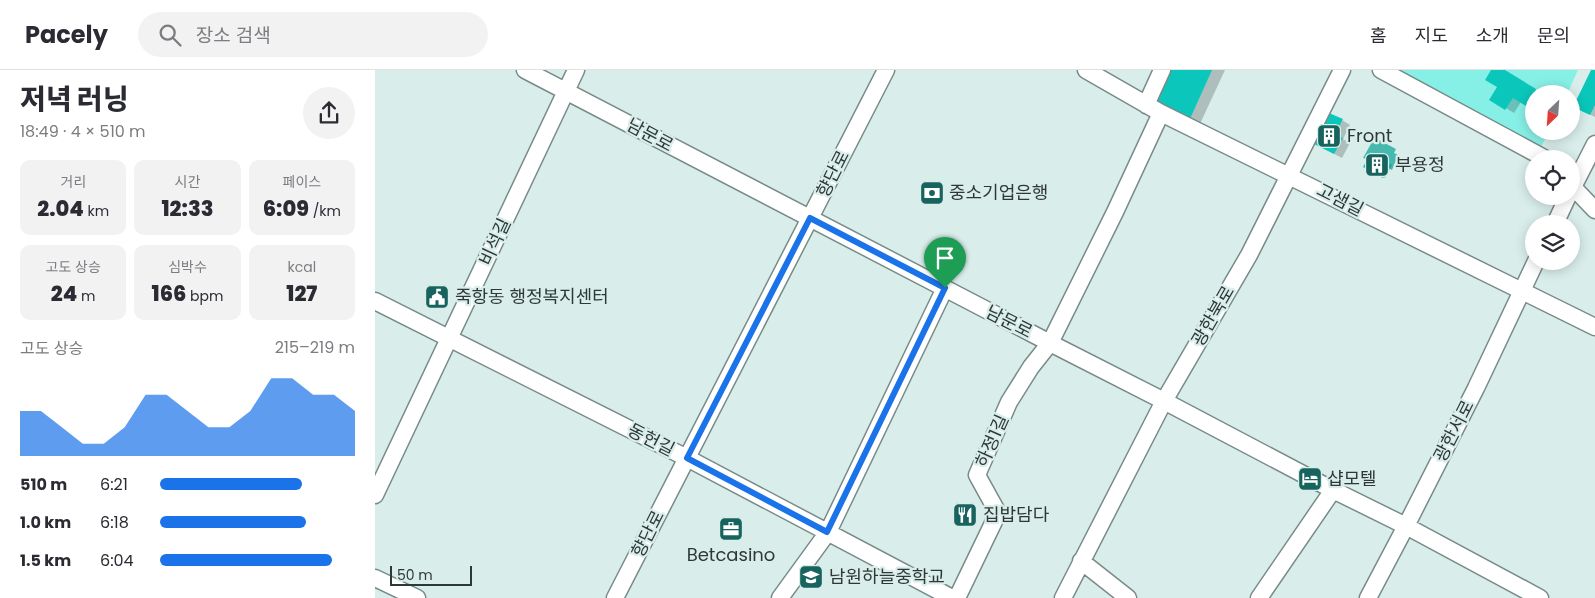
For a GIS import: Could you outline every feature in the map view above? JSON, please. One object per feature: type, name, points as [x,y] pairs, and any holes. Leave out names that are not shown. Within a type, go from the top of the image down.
[{"type":"street","name":"남문로","points":[[525,70],[1333,490],[1406,526],[1541,598]]},
{"type":"street","name":"비석길","points":[[375,495],[576,70]]},
{"type":"street","name":"향단로","points":[[615,598],[886,70]]},
{"type":"street","name":"고샘길","points":[[1086,70],[1161,113],[1595,327]]},
{"type":"street","points":[[1146,105],[1162,70]]},
{"type":"street","name":"광한북로","points":[[1063,598],[1164,401],[1249,255],[1342,70]]},
{"type":"street","points":[[1381,70],[1529,150]]},
{"type":"street","points":[[1050,343],[1115,212],[1161,113]]},
{"type":"street","points":[[1580,172],[1595,144]]},
{"type":"street","points":[[1580,193],[1595,210]]},
{"type":"street","name":"광한서로","points":[[1368,598],[1476,388],[1531,270]]},
{"type":"street","points":[[780,598],[827,532],[945,288]]},
{"type":"street","name":"동헌길","points":[[376,304],[687,458],[952,598]]},
{"type":"street","name":"하정1길","points":[[957,598],[998,513],[977,475],[1009,402],[1031,367],[1050,343]]},
{"type":"street","points":[[1259,598],[1333,490]]},
{"type":"street","points":[[1081,561],[1128,598]]},
{"type":"street","points":[[375,578],[417,598]]},
{"type":"shaded area","points":[[1397,70],[1578,70],[1571,85],[1525,85],[1525,138]]},
{"type":"shaded area","points":[[1379,140],[1396,149],[1394,153],[1398,155],[1392,170],[1388,168],[1390,162],[1371,152],[1367,159],[1363,158],[1372,142],[1377,144]]},
{"type":"shaded area","points":[[1528,140],[1544,140],[1541,147]]},
{"type":"building","points":[[1165,70],[1212,70],[1189,121],[1150,103]]},
{"type":"building","points":[[1491,70],[1505,70],[1529,85],[1525,85],[1525,105],[1513,98],[1505,110],[1489,100],[1497,87],[1485,80]]},
{"type":"building","points":[[1591,70],[1595,70],[1595,105],[1590,115],[1580,110],[1580,93]]},
{"type":"building","name":"Front","points":[[1329,113],[1343,119],[1335,134],[1343,138],[1334,154],[1314,144]]},
{"type":"building","name":"부용정","points":[[1371,152],[1391,163],[1383,178],[1363,167]]},
{"type":"place","name":"Front","points":[[1329,136]]},
{"type":"place","name":"부용정","points":[[1377,165]]},
{"type":"place","name":"중소기업은행","points":[[932,193]]},
{"type":"place","name":"죽항동 행정복지센터","points":[[437,297]]},
{"type":"place","name":"샵모텔","points":[[1310,479]]},
{"type":"place","name":"집밥담다","points":[[965,515]]},
{"type":"place","name":"Betcasino","points":[[731,529]]},
{"type":"place","name":"남원하늘중학교","points":[[811,577]]},
{"type":"route","points":[[810,218],[945,288],[827,532],[687,458],[810,218]]}]
